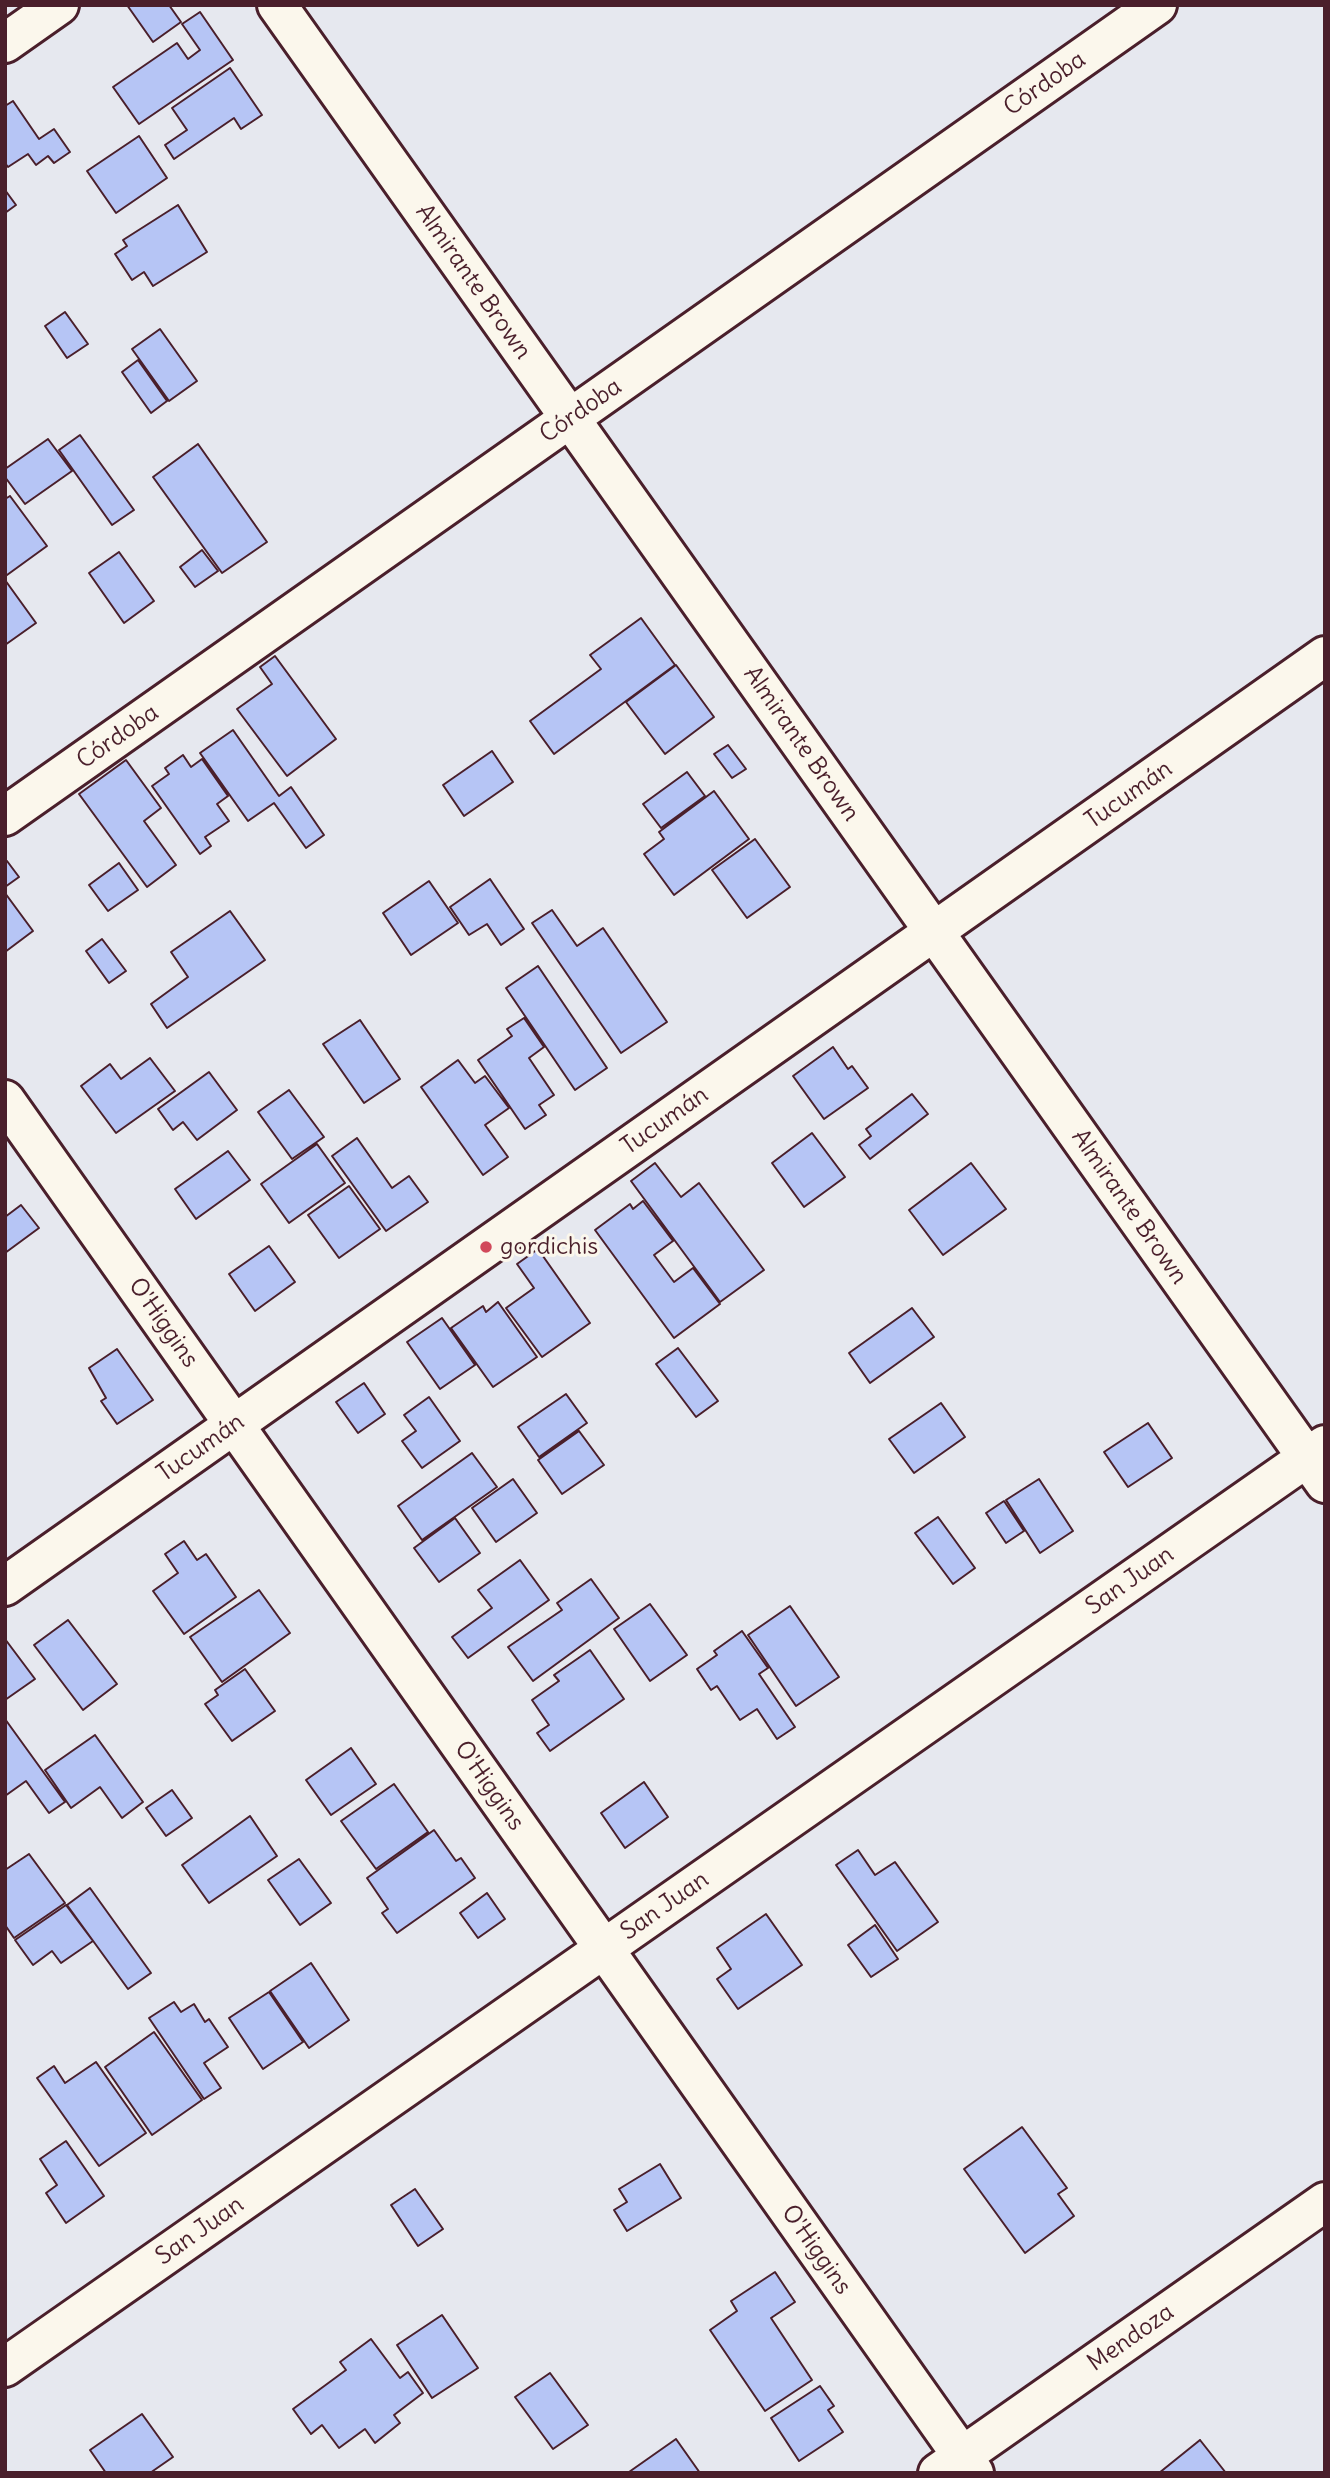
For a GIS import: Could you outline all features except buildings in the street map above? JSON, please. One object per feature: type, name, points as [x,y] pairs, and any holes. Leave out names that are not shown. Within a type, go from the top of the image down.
[{"type":"street","points":[[5,43],[59,5]]},
{"type":"street","name":"Almirante Brown","points":[[277,5],[934,932],[1319,1462]]},
{"type":"street","name":"Córdoba","points":[[5,816],[1157,5]]},
{"type":"street","name":"Tucumán","points":[[5,1586],[1325,656]]},
{"type":"street","name":"O'Higgins","points":[[5,1100],[604,1949],[958,2467]]},
{"type":"street","name":"San Juan","points":[[5,2367],[604,1949],[1319,1462]]},
{"type":"street","name":"Mendoza","points":[[958,2467],[1325,2202]]},
{"type":"place","name":"gordichis","points":[[486,1247]]}]
